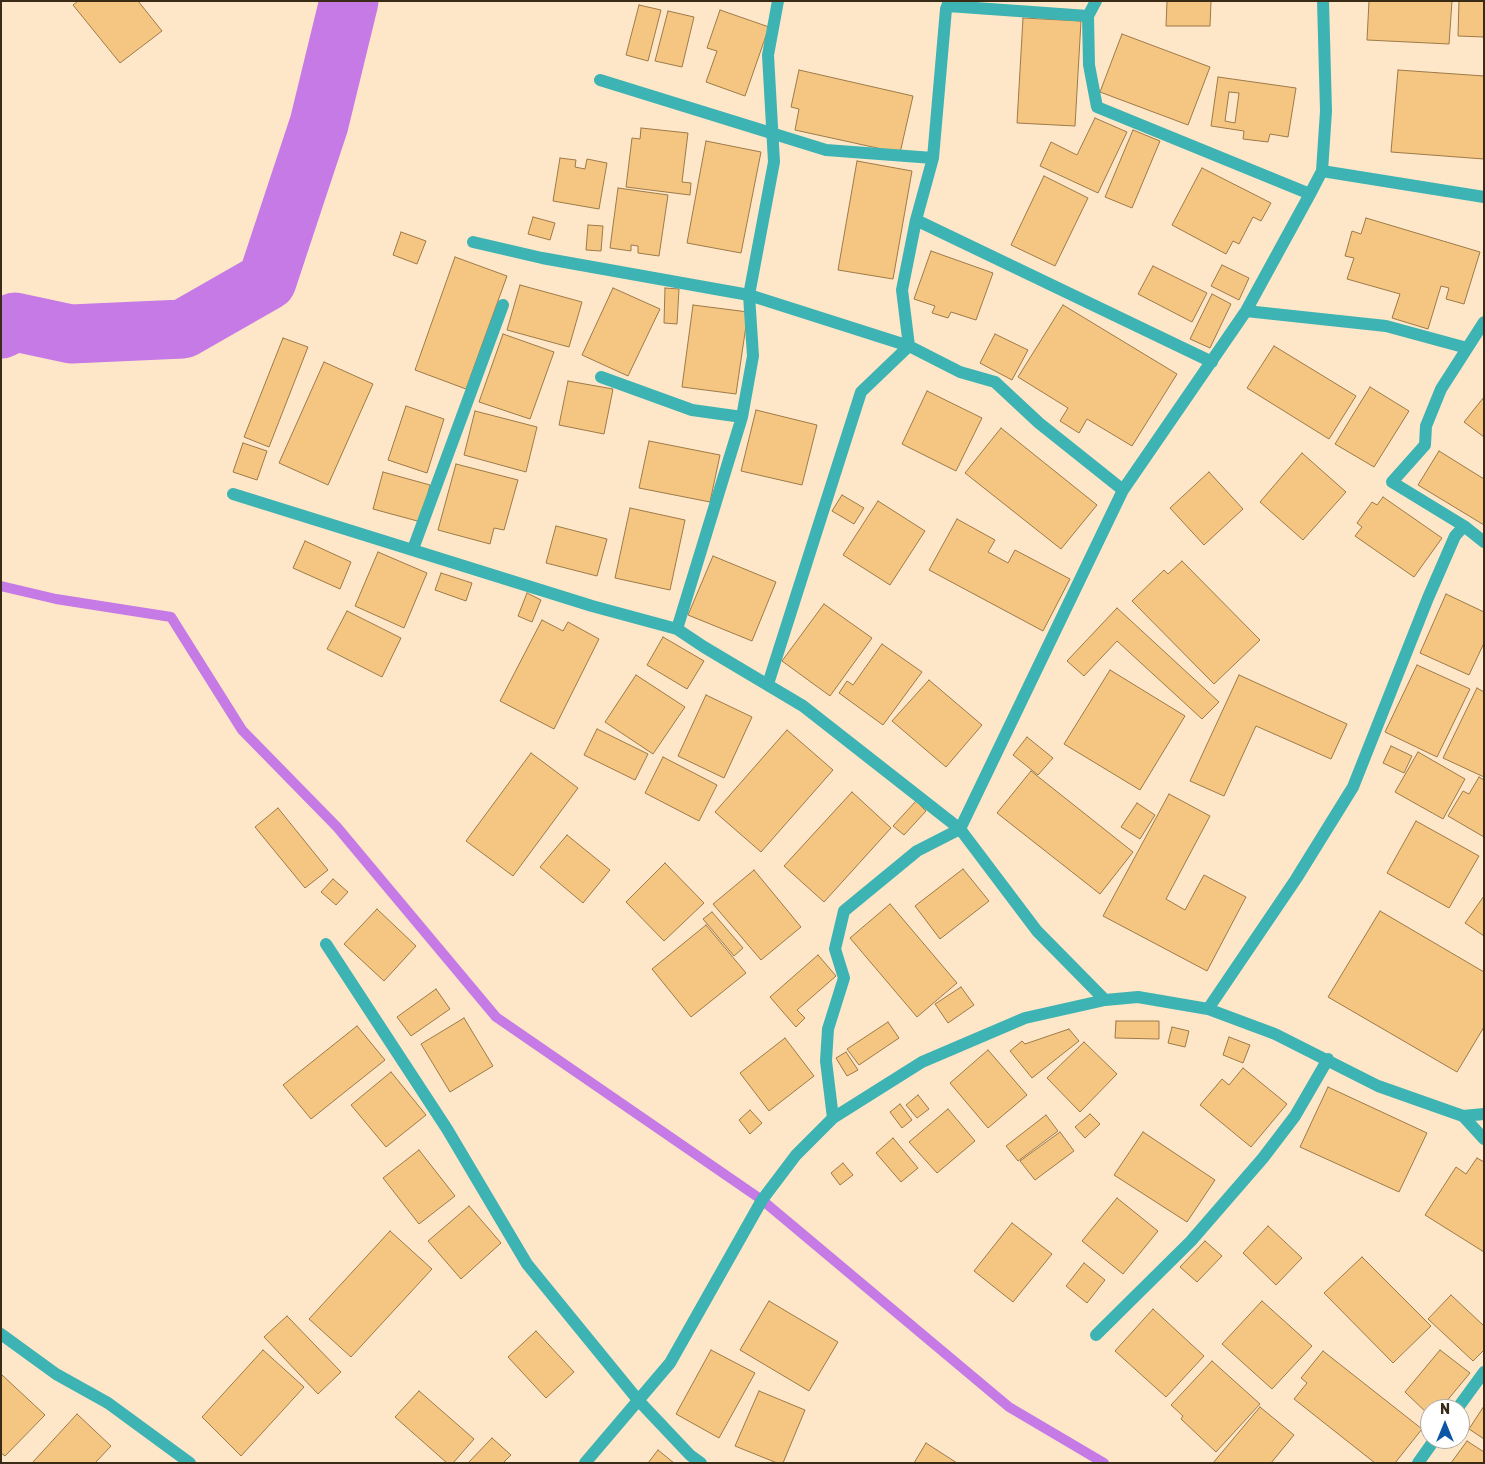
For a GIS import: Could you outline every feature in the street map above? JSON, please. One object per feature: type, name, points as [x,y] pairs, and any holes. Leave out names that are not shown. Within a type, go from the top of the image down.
[{"type":"street","points":[[677,629],[742,417],[753,356],[749,296],[774,162],[768,55],[778,1]]},
{"type":"street","points":[[1096,1],[1088,16],[1089,65],[1097,107],[1310,194]]},
{"type":"street","points":[[833,1118],[826,1061],[828,1029],[844,978],[836,950],[844,911],[917,851],[960,829],[1123,490],[1246,311],[1310,194],[1322,171],[1326,111],[1323,1]]},
{"type":"street","points":[[909,346],[902,290],[916,220],[933,158],[948,3],[1088,16]]},
{"type":"street","points":[[600,80],[826,150],[933,158]]},
{"type":"street","points":[[1322,171],[1484,197]]},
{"type":"street","points":[[916,220],[1212,362]]},
{"type":"street","points":[[474,242],[542,258],[749,296],[909,346],[960,372],[995,382],[1039,423],[1123,490]]},
{"type":"street","points":[[413,549],[503,305]]},
{"type":"street","points":[[1246,311],[1386,326],[1467,348]]},
{"type":"street","points":[[1484,322],[1441,389],[1426,426],[1425,445],[1392,482],[1464,526],[1484,542]]},
{"type":"street","points":[[768,684],[861,392],[909,346]]},
{"type":"street","points":[[601,377],[692,410],[742,417]]},
{"type":"street","points":[[232,494],[592,606],[677,629],[803,706],[960,829],[1037,931],[1106,1000]]},
{"type":"street","points":[[1208,1009],[1296,879],[1353,787],[1428,598],[1455,536],[1464,526]]},
{"type":"street","points":[[326,944],[447,1129],[527,1264],[638,1400],[690,1455],[701,1463]]},
{"type":"street","points":[[585,1463],[670,1363],[762,1200],[796,1155],[833,1118],[922,1062],[1025,1018],[1106,1000],[1138,998],[1208,1009],[1275,1034],[1328,1059],[1378,1086],[1463,1116],[1484,1114]]},
{"type":"street","points":[[1096,1335],[1191,1241],[1262,1158],[1295,1116],[1328,1059]]},
{"type":"street","points":[[1463,1116],[1484,1140]]},
{"type":"street","points":[[1,1334],[56,1374],[108,1403],[190,1463]]},
{"type":"street","points":[[1464,1399],[1484,1372]]},
{"type":"street","points":[[1418,1463],[1428,1449]]},
{"type":"building","points":[[78,1],[138,1],[162,31],[120,63],[73,5]]},
{"type":"building","points":[[1167,1],[1211,1],[1210,26],[1166,26]]},
{"type":"building","points":[[1369,1],[1452,1],[1449,44],[1367,40]]},
{"type":"building","points":[[1459,1],[1484,1],[1484,37],[1458,36]]},
{"type":"building","points":[[639,5],[661,10],[648,61],[626,55]]},
{"type":"building","points":[[720,10],[769,27],[745,96],[706,82],[717,51],[707,48]]},
{"type":"building","points":[[668,11],[694,17],[682,67],[655,61]]},
{"type":"building","points":[[1023,18],[1081,21],[1075,126],[1017,123]]},
{"type":"building","points":[[1122,34],[1210,67],[1188,125],[1100,92]]},
{"type":"building","points":[[799,70],[913,96],[900,153],[795,130],[799,109],[791,107]]},
{"type":"building","points":[[1398,70],[1484,76],[1484,159],[1391,152]]},
{"type":"building","points":[[1218,77],[1296,88],[1288,137],[1270,134],[1268,142],[1243,139],[1244,131],[1211,126]],"holes":[[[1229,92],[1239,93],[1235,123],[1225,121]]]},
{"type":"building","points":[[1095,118],[1127,132],[1098,193],[1040,166],[1051,142],[1077,155]]},
{"type":"building","points":[[641,128],[688,133],[682,182],[691,183],[690,195],[626,187],[632,138],[640,139]]},
{"type":"building","points":[[1133,130],[1160,141],[1132,208],[1105,197]]},
{"type":"building","points":[[706,141],[761,152],[741,253],[687,243]]},
{"type":"building","points":[[560,158],[576,160],[575,167],[585,169],[587,159],[607,163],[599,209],[553,201]]},
{"type":"building","points":[[857,161],[912,171],[893,279],[838,270]]},
{"type":"building","points":[[1202,168],[1271,203],[1261,221],[1253,217],[1239,244],[1233,241],[1226,254],[1172,225]]},
{"type":"building","points":[[1044,176],[1088,198],[1055,266],[1011,245]]},
{"type":"building","points":[[618,188],[668,195],[659,256],[638,253],[638,246],[631,245],[631,251],[610,248]]},
{"type":"building","points":[[533,217],[555,223],[550,240],[528,234]]},
{"type":"building","points":[[1366,218],[1480,252],[1464,304],[1446,299],[1449,288],[1441,286],[1428,329],[1392,318],[1400,294],[1347,279],[1354,258],[1345,256],[1352,231],[1361,234]]},
{"type":"building","points":[[588,225],[603,226],[601,251],[586,250]]},
{"type":"building","points":[[401,232],[426,241],[417,264],[393,255]]},
{"type":"building","points":[[931,251],[993,273],[976,320],[951,312],[948,318],[932,313],[935,306],[914,299]]},
{"type":"building","points":[[455,257],[507,276],[466,389],[415,370]]},
{"type":"building","points":[[1222,265],[1249,278],[1239,300],[1211,286]]},
{"type":"building","points":[[1153,266],[1207,293],[1192,322],[1138,294]]},
{"type":"building","points":[[520,285],[582,302],[569,347],[507,330]]},
{"type":"building","points":[[613,288],[660,309],[628,376],[582,355]]},
{"type":"building","points":[[665,288],[679,289],[677,324],[664,323]]},
{"type":"building","points":[[1212,294],[1231,304],[1210,348],[1190,339]]},
{"type":"building","points":[[693,305],[748,312],[736,394],[682,387]]},
{"type":"building","points":[[1063,305],[1177,374],[1132,446],[1087,419],[1079,433],[1060,421],[1068,408],[1018,377]]},
{"type":"building","points":[[503,334],[554,352],[530,419],[479,402]]},
{"type":"building","points":[[995,334],[1028,350],[1012,380],[980,363]]},
{"type":"building","points":[[283,338],[308,347],[269,447],[244,437]]},
{"type":"building","points":[[1274,346],[1356,396],[1329,439],[1247,388]]},
{"type":"building","points":[[324,362],[373,384],[328,485],[279,463]]},
{"type":"building","points":[[568,381],[613,389],[604,434],[559,425]]},
{"type":"building","points":[[1370,387],[1409,411],[1374,467],[1335,444]]},
{"type":"building","points":[[927,391],[982,418],[956,471],[902,444]]},
{"type":"building","points":[[1484,397],[1484,437],[1464,422]]},
{"type":"building","points":[[406,406],[444,419],[427,473],[388,460]]},
{"type":"building","points":[[756,410],[817,425],[802,485],[741,471]]},
{"type":"building","points":[[475,411],[537,427],[526,472],[464,455]]},
{"type":"building","points":[[1001,428],[1097,505],[1061,549],[965,473]]},
{"type":"building","points":[[649,441],[720,455],[710,502],[639,488]]},
{"type":"building","points":[[243,443],[267,451],[257,480],[233,472]]},
{"type":"building","points":[[1439,451],[1484,479],[1484,525],[1418,485]]},
{"type":"building","points":[[1302,453],[1346,492],[1303,540],[1260,502]]},
{"type":"building","points":[[456,464],[518,480],[504,530],[494,528],[490,544],[438,530]]},
{"type":"building","points":[[383,472],[430,485],[421,522],[373,509]]},
{"type":"building","points":[[1209,472],[1243,509],[1204,545],[1170,508]]},
{"type":"building","points":[[842,495],[864,508],[854,524],[832,511]]},
{"type":"building","points":[[1383,497],[1442,538],[1414,577],[1355,536],[1362,527],[1357,523],[1372,502],[1377,505]]},
{"type":"building","points":[[878,501],[925,531],[890,585],[843,555]]},
{"type":"building","points":[[630,508],[685,520],[670,590],[615,578]]},
{"type":"building","points":[[957,519],[995,540],[988,552],[1008,563],[1015,550],[1070,579],[1043,631],[929,570]]},
{"type":"building","points":[[556,526],[607,539],[597,576],[546,563]]},
{"type":"building","points":[[305,541],[351,562],[340,589],[293,568]]},
{"type":"building","points":[[378,552],[427,573],[404,628],[355,606]]},
{"type":"building","points":[[713,556],[776,582],[752,641],[688,615]]},
{"type":"building","points":[[1182,561],[1260,640],[1214,684],[1132,601],[1164,570],[1168,574]]},
{"type":"building","points":[[441,573],[472,583],[466,601],[435,590]]},
{"type":"building","points":[[527,593],[541,600],[532,622],[518,616]]},
{"type":"building","points":[[1446,594],[1484,612],[1484,643],[1469,675],[1420,653]]},
{"type":"building","points":[[824,604],[872,638],[830,696],[782,661]]},
{"type":"building","points":[[1117,608],[1219,702],[1202,719],[1117,641],[1084,676],[1067,661]]},
{"type":"building","points":[[347,611],[401,638],[382,677],[327,649]]},
{"type":"building","points":[[542,620],[563,631],[568,622],[599,639],[554,729],[500,701]]},
{"type":"building","points":[[663,637],[704,661],[687,689],[647,665]]},
{"type":"building","points":[[882,644],[922,672],[883,725],[839,693],[847,681],[853,685]]},
{"type":"building","points":[[1417,665],[1470,689],[1437,757],[1385,732]]},
{"type":"building","points":[[1110,670],[1185,716],[1140,790],[1064,744]]},
{"type":"building","points":[[636,675],[685,707],[653,754],[605,722]]},
{"type":"building","points":[[1239,675],[1347,724],[1331,759],[1256,726],[1224,796],[1190,781]]},
{"type":"building","points":[[929,680],[982,725],[946,767],[892,721]]},
{"type":"building","points":[[1477,688],[1484,692],[1484,777],[1443,758]]},
{"type":"building","points":[[706,695],[752,717],[724,778],[678,756]]},
{"type":"building","points":[[597,729],[648,754],[635,780],[584,755]]},
{"type":"building","points":[[787,730],[833,770],[761,852],[715,812]]},
{"type":"building","points":[[1027,737],[1053,758],[1038,775],[1013,755]]},
{"type":"building","points":[[1391,746],[1412,756],[1404,773],[1383,763]]},
{"type":"building","points":[[1418,752],[1465,779],[1443,819],[1395,792]]},
{"type":"building","points":[[531,753],[578,788],[513,876],[466,841]]},
{"type":"building","points":[[663,757],[717,785],[699,821],[645,793]]},
{"type":"building","points":[[1031,771],[1133,852],[1100,894],[997,813]]},
{"type":"building","points":[[1479,777],[1484,780],[1484,837],[1448,816],[1463,791],[1469,794]]},
{"type":"building","points":[[852,792],[891,828],[824,902],[784,866]]},
{"type":"building","points":[[1169,794],[1210,816],[1166,899],[1185,910],[1204,875],[1246,897],[1207,971],[1103,916]]},
{"type":"building","points":[[916,801],[926,811],[904,835],[893,826]]},
{"type":"building","points":[[1137,803],[1155,815],[1140,839],[1121,827]]},
{"type":"building","points":[[278,808],[328,870],[305,888],[255,827]]},
{"type":"building","points":[[1416,821],[1479,856],[1449,908],[1387,873]]},
{"type":"building","points":[[567,835],[610,870],[583,903],[540,867]]},
{"type":"building","points":[[665,863],[704,903],[664,941],[626,902]]},
{"type":"building","points":[[963,869],[989,901],[940,939],[915,906]]},
{"type":"building","points":[[754,870],[801,927],[761,960],[713,904]]},
{"type":"building","points":[[333,879],[348,892],[336,905],[321,892]]},
{"type":"building","points":[[1484,896],[1484,936],[1465,923]]},
{"type":"building","points":[[890,904],[957,983],[917,1017],[850,938]]},
{"type":"building","points":[[377,909],[416,946],[384,981],[344,944]]},
{"type":"building","points":[[1380,911],[1484,972],[1484,1027],[1457,1072],[1328,997]]},
{"type":"building","points":[[712,912],[743,948],[734,956],[703,919]]},
{"type":"building","points":[[706,925],[746,973],[691,1017],[652,969]]},
{"type":"building","points":[[818,955],[836,976],[797,1010],[805,1018],[796,1027],[770,997]]},
{"type":"building","points":[[961,987],[974,1005],[948,1023],[935,1004]]},
{"type":"building","points":[[436,989],[450,1009],[411,1036],[397,1017]]},
{"type":"building","points":[[464,1018],[493,1066],[450,1092],[421,1044]]},
{"type":"building","points":[[1116,1021],[1159,1021],[1159,1039],[1115,1038]]},
{"type":"building","points":[[888,1022],[899,1038],[859,1065],[847,1049]]},
{"type":"building","points":[[357,1026],[385,1060],[311,1119],[283,1085]]},
{"type":"building","points":[[1172,1027],[1189,1031],[1185,1047],[1168,1043]]},
{"type":"building","points":[[1069,1029],[1079,1041],[1032,1078],[1010,1051],[1022,1041],[1025,1044]]},
{"type":"building","points":[[1229,1037],[1250,1045],[1243,1063],[1223,1055]]},
{"type":"building","points":[[785,1038],[814,1076],[769,1111],[740,1073]]},
{"type":"building","points":[[1084,1042],[1117,1074],[1080,1112],[1047,1078]]},
{"type":"building","points":[[988,1050],[1027,1095],[988,1128],[950,1083]]},
{"type":"building","points":[[846,1052],[858,1070],[847,1076],[836,1058]]},
{"type":"building","points":[[1243,1068],[1287,1104],[1251,1147],[1200,1105],[1222,1079],[1229,1085]]},
{"type":"building","points":[[391,1072],[426,1115],[386,1147],[351,1105]]},
{"type":"building","points":[[1328,1087],[1427,1133],[1399,1192],[1300,1147]]},
{"type":"building","points":[[918,1095],[929,1109],[917,1118],[906,1105]]},
{"type":"building","points":[[900,1104],[912,1120],[902,1128],[890,1112]]},
{"type":"building","points":[[948,1109],[975,1141],[937,1173],[909,1142]]},
{"type":"building","points":[[750,1110],[762,1123],[750,1134],[739,1120]]},
{"type":"building","points":[[1090,1114],[1100,1124],[1085,1138],[1075,1127]]},
{"type":"building","points":[[1046,1115],[1058,1131],[1018,1161],[1006,1146]]},
{"type":"building","points":[[1060,1132],[1074,1151],[1035,1180],[1020,1161]]},
{"type":"building","points":[[1143,1132],[1215,1180],[1187,1222],[1114,1175]]},
{"type":"building","points":[[893,1138],[918,1168],[901,1182],[876,1153]]},
{"type":"building","points":[[419,1150],[455,1196],[419,1224],[383,1178]]},
{"type":"building","points":[[1477,1158],[1484,1162],[1484,1252],[1425,1215],[1456,1167],[1466,1174]]},
{"type":"building","points":[[843,1163],[853,1175],[840,1185],[831,1173]]},
{"type":"building","points":[[1117,1198],[1158,1231],[1123,1274],[1082,1241]]},
{"type":"building","points":[[469,1206],[501,1243],[461,1279],[428,1241]]},
{"type":"building","points":[[1012,1223],[1052,1254],[1013,1302],[974,1271]]},
{"type":"building","points":[[1268,1226],[1302,1258],[1276,1285],[1243,1253]]},
{"type":"building","points":[[390,1231],[432,1269],[351,1357],[309,1319]]},
{"type":"building","points":[[1205,1241],[1222,1256],[1197,1282],[1180,1267]]},
{"type":"building","points":[[1362,1257],[1431,1326],[1393,1363],[1324,1293]]},
{"type":"building","points":[[1084,1263],[1105,1280],[1087,1303],[1066,1286]]},
{"type":"building","points":[[1451,1295],[1484,1326],[1484,1350],[1473,1361],[1428,1319]]},
{"type":"building","points":[[769,1301],[838,1342],[809,1391],[740,1350]]},
{"type":"building","points":[[1262,1301],[1312,1346],[1272,1389],[1222,1344]]},
{"type":"building","points":[[1153,1309],[1204,1356],[1166,1397],[1115,1351]]},
{"type":"building","points":[[287,1316],[341,1372],[318,1394],[264,1337]]},
{"type":"building","points":[[536,1331],[574,1372],[546,1398],[508,1357]]},
{"type":"building","points":[[263,1350],[304,1387],[241,1456],[202,1417]]},
{"type":"building","points":[[711,1350],[755,1373],[719,1438],[676,1414]]},
{"type":"building","points":[[1440,1350],[1470,1373],[1448,1399],[1420,1399],[1420,1406],[1405,1392]]},
{"type":"building","points":[[1323,1351],[1420,1427],[1420,1432],[1395,1463],[1375,1463],[1294,1399],[1307,1383],[1301,1378]]},
{"type":"building","points":[[1212,1361],[1260,1404],[1216,1452],[1181,1419],[1183,1416],[1171,1405]]},
{"type":"building","points":[[1,1374],[45,1415],[5,1456],[1,1453]]},
{"type":"building","points":[[419,1391],[474,1439],[453,1463],[447,1463],[395,1417]]},
{"type":"building","points":[[759,1391],[805,1410],[783,1463],[777,1463],[735,1446]]},
{"type":"building","points":[[1484,1406],[1484,1439],[1470,1430]]},
{"type":"building","points":[[1260,1407],[1294,1435],[1271,1463],[1213,1463]]},
{"type":"building","points":[[77,1414],[111,1446],[95,1463],[32,1463]]},
{"type":"building","points":[[492,1438],[511,1455],[503,1463],[468,1463]]},
{"type":"building","points":[[926,1443],[957,1463],[914,1463]]},
{"type":"building","points":[[1470,1443],[1484,1452],[1484,1463],[1451,1463],[1461,1449],[1470,1449]]},
{"type":"building","points":[[658,1450],[674,1463],[648,1463]]},
{"type":"waterway","points":[[1,329],[15,322],[71,334],[183,329],[267,281],[319,124],[349,1]]},
{"type":"waterway","points":[[1,586],[56,599],[171,617],[242,730],[337,827],[496,1017],[762,1200],[1009,1407],[1104,1463]]}]
